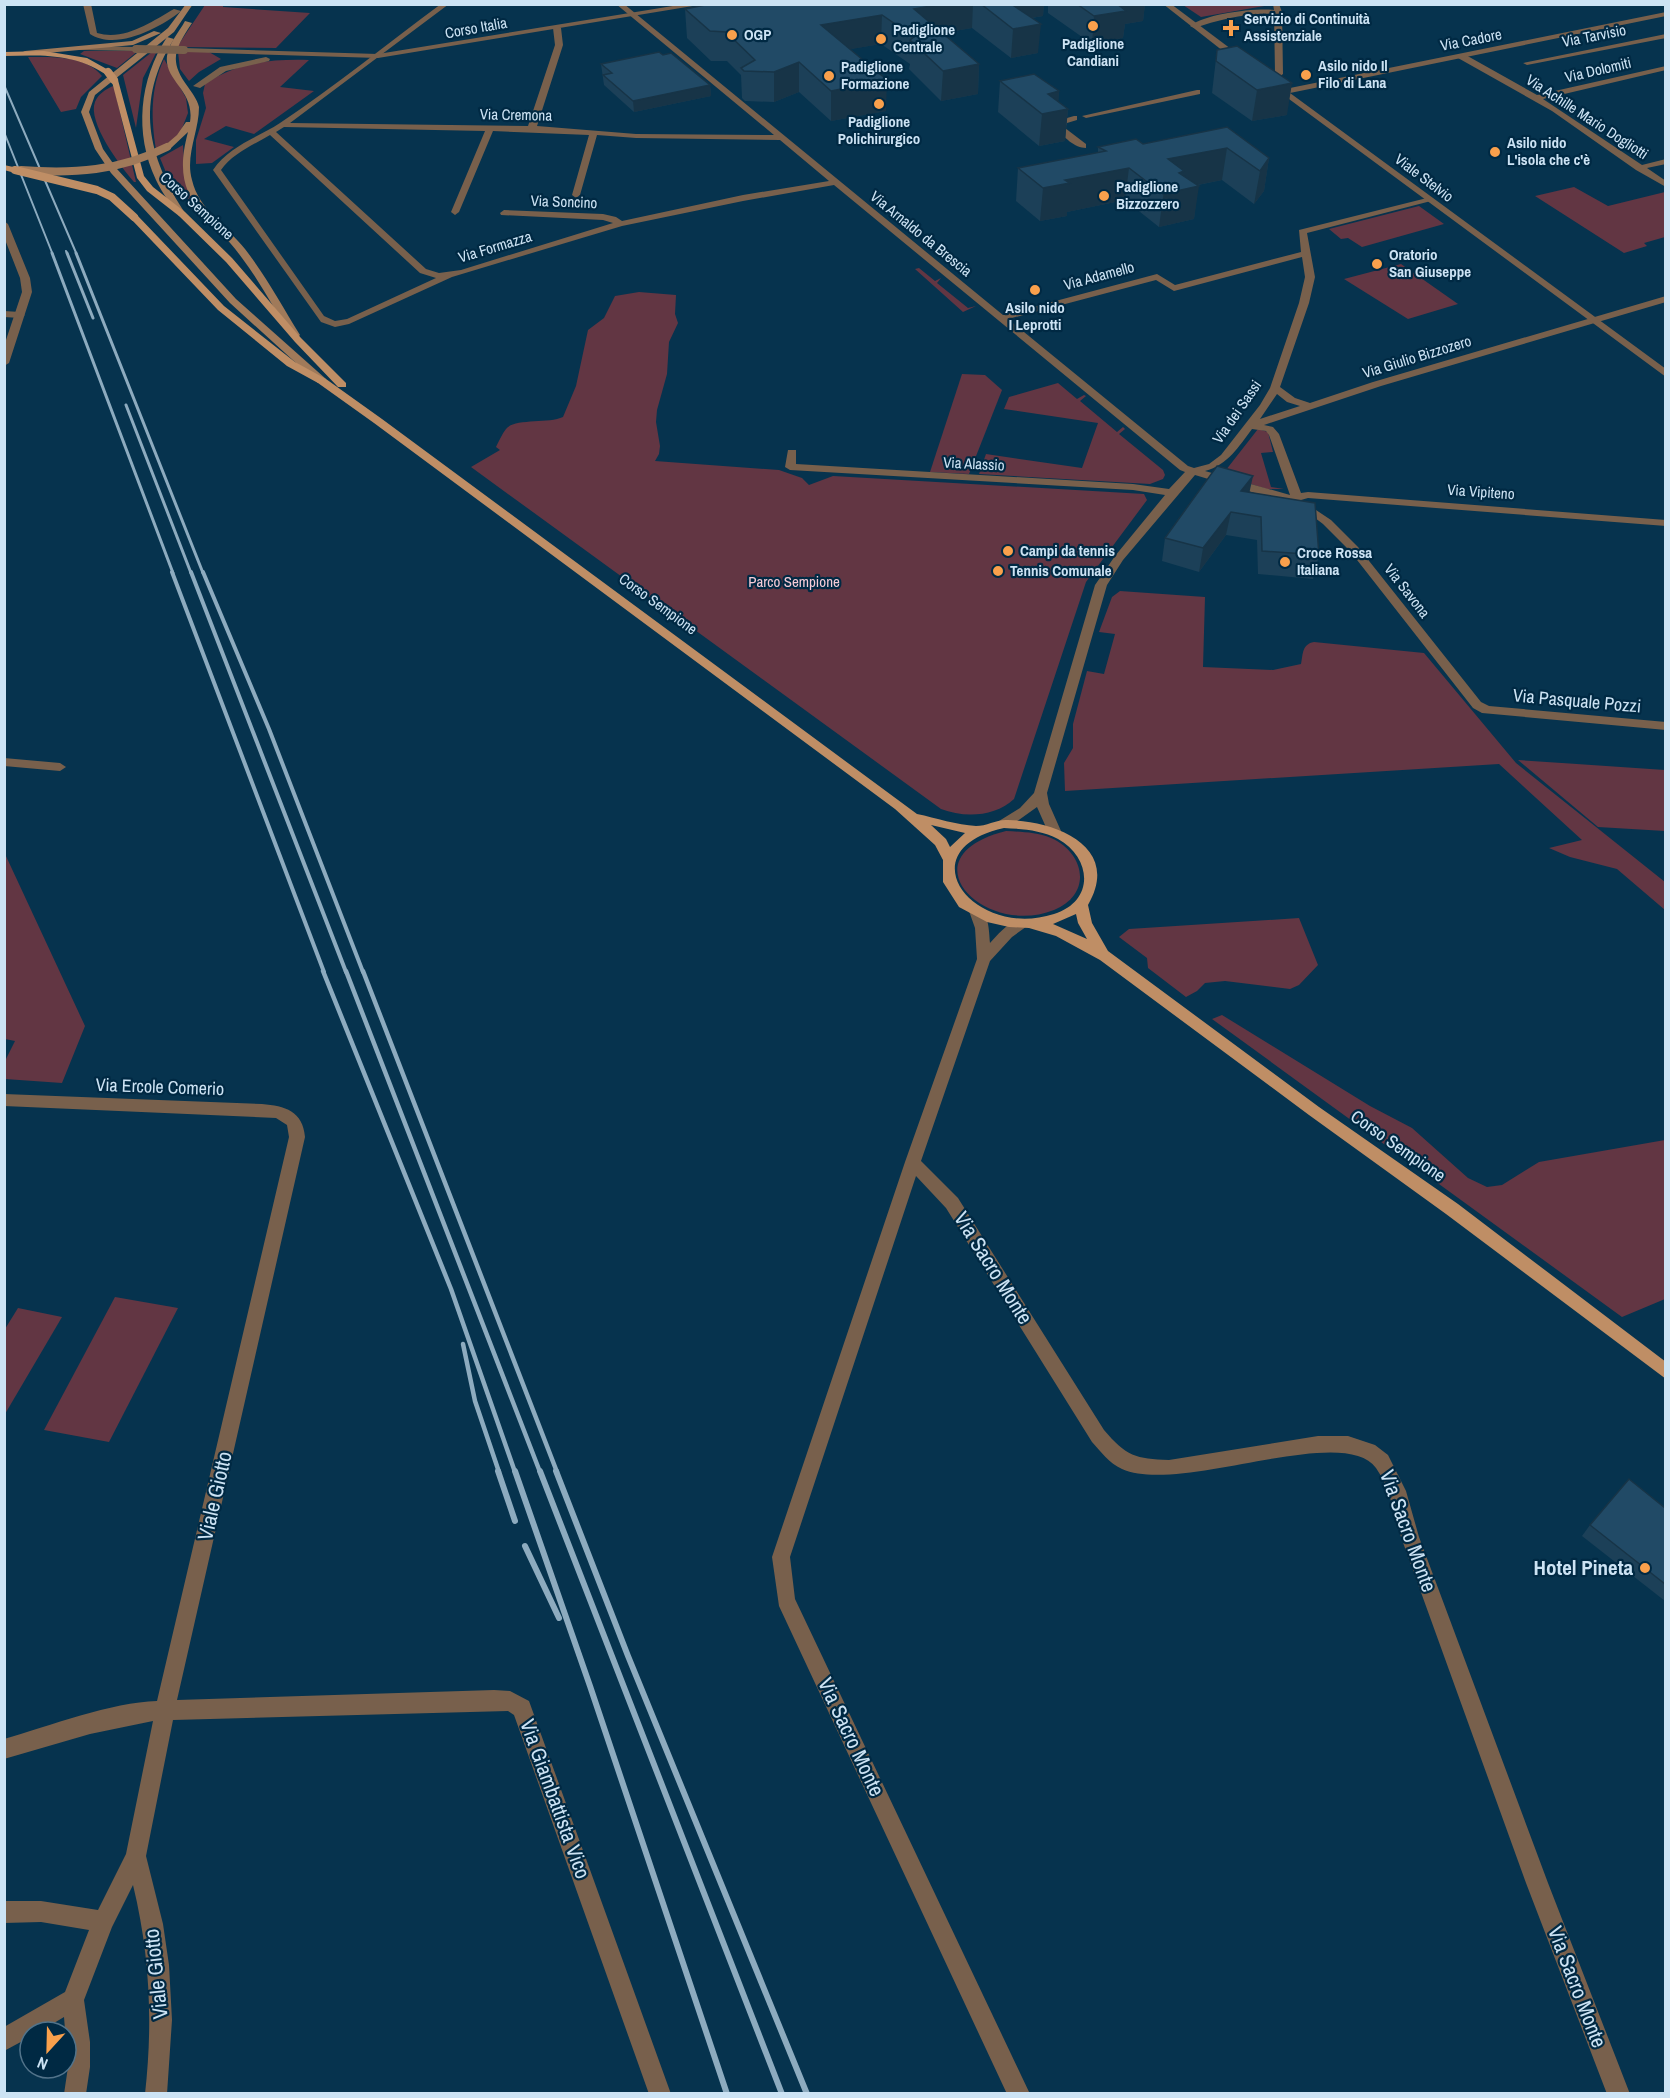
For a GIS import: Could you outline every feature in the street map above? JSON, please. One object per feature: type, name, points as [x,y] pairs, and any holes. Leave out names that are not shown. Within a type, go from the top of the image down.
[{"type":"main road","points":[[194,7],[176,39],[170,57],[174,72],[193,99],[195,108],[186,164],[187,178],[194,196],[210,219],[243,253],[298,340]]},
{"type":"main road","points":[[182,214],[158,176],[145,123],[148,84],[168,42],[194,7]]},
{"type":"main road","points":[[194,7],[171,30],[92,94],[85,109],[88,121],[104,158],[125,183],[233,301],[322,381]]},
{"type":"main road","points":[[21,54],[133,43],[149,38],[160,31],[181,8]]},
{"type":"main road","name":"Corso Sempione","points":[[4,54],[73,56],[87,60],[108,72],[114,80],[140,176],[155,194],[182,214],[229,260],[298,340],[378,421]]},
{"type":"main road","points":[[15,170],[55,173],[94,171],[132,163],[167,147],[180,137],[194,116]]},
{"type":"main road","name":"Corso Sempione","points":[[4,167],[97,189],[112,197],[221,308],[291,364],[322,381],[378,421],[916,818],[941,842],[949,859]]},
{"type":"main road","points":[[916,818],[979,831]]},
{"type":"main road","points":[[1004,824],[1029,825],[1054,831],[1077,845],[1090,864],[1092,885],[1081,904],[1060,918],[1028,924],[998,921],[976,912],[957,896],[948,878],[949,859],[960,843],[979,831],[1004,824]]},
{"type":"main road","points":[[1081,904],[1085,923],[1105,956]]},
{"type":"main road","name":"Corso Sempione","points":[[1028,924],[1052,928],[1079,940],[1105,956],[1314,1111],[1452,1209],[1665,1372]]},
{"type":"street","points":[[87,4],[94,34],[100,36],[137,31],[181,8]]},
{"type":"street","name":"Via Arnaldo da Brescia","points":[[618,4],[1180,465],[1282,498],[1294,499]]},
{"type":"street","name":"Corso Italia","points":[[326,56],[378,56],[702,4]]},
{"type":"street","points":[[1166,4],[1247,65]]},
{"type":"street","points":[[430,5],[445,5]]},
{"type":"street","points":[[445,5],[282,125],[228,157],[218,167],[218,173],[321,318],[327,322],[341,324],[448,276]]},
{"type":"street","points":[[1194,26],[1202,22],[1279,7]]},
{"type":"street","name":"Viale Stelvio","points":[[1279,7],[1274,64],[1279,74],[1264,78],[1665,375]]},
{"type":"street","name":"Via Cadore","points":[[1283,92],[1665,14]]},
{"type":"street","points":[[532,129],[559,45],[557,28]]},
{"type":"street","name":"Via Tarvisio","points":[[1527,63],[1665,36]]},
{"type":"street","points":[[80,48],[217,50],[326,56]]},
{"type":"street","points":[[193,99],[198,75],[225,58],[222,52],[217,50]]},
{"type":"street","points":[[197,86],[217,71],[246,62],[287,57],[326,56]]},
{"type":"street","name":"Via Achille Mario Dogliotti","points":[[1461,56],[1536,98],[1665,185]]},
{"type":"street","name":"Via Dolomiti","points":[[1536,98],[1665,68]]},
{"type":"street","points":[[1086,116],[1197,92]]},
{"type":"street","points":[[1074,118],[1063,122],[1061,128],[1083,146]]},
{"type":"street","name":"Via Cremona","points":[[282,125],[532,129],[636,136],[784,138]]},
{"type":"street","points":[[750,138],[770,127]]},
{"type":"street","points":[[455,212],[490,129]]},
{"type":"street","name":"Via Formazza","points":[[271,132],[423,271],[448,276],[620,224],[730,200],[835,182]]},
{"type":"street","points":[[576,195],[594,133]]},
{"type":"street","points":[[1639,168],[1665,161]]},
{"type":"street","name":"Via dei Sassi","points":[[1004,824],[1034,803],[1040,793],[1101,585],[1119,558],[1186,476],[1220,462],[1250,426],[1275,388],[1304,303],[1310,277],[1301,233],[1306,229],[1428,199]]},
{"type":"street","name":"Via Soncino","points":[[504,213],[603,217],[613,219],[620,224]]},
{"type":"street","points":[[4,363],[8,343],[27,292],[25,278],[5,228]]},
{"type":"street","name":"Via Adamello","points":[[1001,318],[1157,277],[1174,288],[1306,252]]},
{"type":"street","name":"Via Giulio Bizzozero","points":[[1250,426],[1377,384],[1665,299]]},
{"type":"street","points":[[4,314],[20,315]]},
{"type":"street","points":[[1275,388],[1291,400],[1310,406]]},
{"type":"street","points":[[1279,442],[1281,429],[1294,412]]},
{"type":"street","points":[[1250,426],[1269,429],[1279,442],[1296,494],[1294,499]]},
{"type":"street","name":"Via Alassio","points":[[792,452],[790,467],[1133,487],[1172,493]]},
{"type":"street","name":"Via Vipiteno","points":[[1294,499],[1308,495],[1320,495],[1665,523]]},
{"type":"street","name":"Via Savona","points":[[1294,499],[1327,522],[1354,549],[1477,705],[1486,710]]},
{"type":"street","name":"Via Pasquale Pozzi","points":[[1486,710],[1665,726]]},
{"type":"street","points":[[4,762],[60,767]]},
{"type":"street","points":[[1040,793],[1042,804],[1054,831]]},
{"type":"street","name":"Via Sacro Monte","points":[[976,912],[982,928],[984,959]]},
{"type":"street","name":"Via Sacro Monte","points":[[1019,2094],[786,1600],[782,1557],[913,1162],[984,959],[1007,933],[1028,924]]},
{"type":"street","name":"Via Ercole Comerio","points":[[4,1100],[279,1112],[290,1117],[297,1125],[297,1137]]},
{"type":"street","name":"Viale Giotto","points":[[75,2094],[79,2067],[79,2042],[73,2000],[103,1922],[136,1856],[165,1711],[297,1137]]},
{"type":"street","name":"Via Sacro Monte","points":[[913,1162],[952,1203],[1098,1436],[1113,1455],[1124,1462],[1146,1468],[1169,1468],[1318,1444],[1348,1444],[1369,1451],[1382,1461],[1397,1491],[1410,1537],[1537,1883],[1619,2094]]},
{"type":"street","name":"Via Giambattista Vico","points":[[165,1711],[494,1700],[517,1704],[526,1719],[660,2094]]},
{"type":"street","points":[[4,1749],[123,1715],[146,1711],[165,1711]]},
{"type":"street","name":"Viale Giotto","points":[[136,1856],[156,1944],[160,1981],[162,2020],[156,2094]]},
{"type":"street","points":[[4,1912],[37,1911],[74,1915],[103,1922]]},
{"type":"street","points":[[4,2040],[73,2000]]},
{"type":"green space","points":[[1270,4],[1201,17],[1183,5]]},
{"type":"green space","points":[[205,5],[310,13],[276,48],[177,47]]},
{"type":"green space","points":[[84,51],[138,51],[117,68],[80,54]]},
{"type":"green space","points":[[152,52],[156,53],[143,78],[136,128],[123,75]]},
{"type":"green space","points":[[178,52],[209,52],[221,59],[189,81],[180,69]]},
{"type":"green space","points":[[28,57],[57,57],[78,61],[95,69],[102,76],[81,97],[76,109],[61,112]]},
{"type":"green space","points":[[164,59],[186,98],[188,113],[181,131],[173,140],[156,150],[153,104],[156,82]]},
{"type":"green space","points":[[309,60],[280,87],[314,91],[254,134],[226,126],[204,139],[234,147],[212,163],[196,164],[196,140],[206,108],[203,93],[205,84],[229,71],[255,63]]},
{"type":"green space","points":[[113,86],[136,182],[121,166],[100,132],[96,121],[94,111],[96,99],[102,92]]},
{"type":"green space","points":[[183,145],[184,159],[196,203],[205,216],[170,182],[160,158]]},
{"type":"green space","points":[[1574,187],[1608,206],[1665,192],[1665,237],[1644,243],[1647,246],[1624,253],[1535,196]]},
{"type":"green space","points":[[1419,206],[1444,224],[1362,247],[1348,238],[1341,239],[1329,229]]},
{"type":"green space","points":[[1401,264],[1458,304],[1408,319],[1344,279]]},
{"type":"green space","points":[[919,268],[935,281],[941,278],[937,283],[968,308],[976,306],[963,312],[915,269]]},
{"type":"green space","name":"Parco Sempione","points":[[639,292],[676,295],[675,314],[678,323],[669,342],[667,374],[657,410],[656,422],[660,446],[655,461],[779,470],[802,478],[809,485],[833,476],[1144,494],[1147,500],[1086,582],[1014,799],[1006,805],[989,812],[969,815],[941,809],[471,467],[500,450],[496,447],[510,426],[516,423],[563,417],[576,386],[588,330],[604,318],[615,296]]},
{"type":"green space","points":[[962,374],[985,375],[1002,390],[969,474],[930,472]]},
{"type":"green space","points":[[1058,383],[1077,399],[1086,396],[1080,401],[1117,432],[1123,427],[1125,429],[1119,434],[1163,470],[1165,475],[1163,479],[1150,484],[979,474],[986,454],[1082,468],[1098,423],[1004,409],[1009,397]]},
{"type":"green space","points":[[1258,429],[1268,432],[1273,452],[1261,453],[1271,487],[1284,489],[1267,489],[1222,475]]},
{"type":"green space","points":[[1120,591],[1205,597],[1203,667],[1273,670],[1301,664],[1305,647],[1314,642],[1424,653],[1516,763],[1665,882],[1665,910],[1617,869],[1570,857],[1549,848],[1582,840],[1499,764],[1065,791],[1064,763],[1073,748],[1073,724],[1087,671],[1104,674],[1115,634],[1099,632],[1112,597]]},
{"type":"green space","points":[[1518,760],[1665,770],[1665,831],[1598,827]]},
{"type":"green space","points":[[1006,831],[1051,838],[1071,853],[1080,874],[1079,884],[1075,894],[1066,903],[1054,910],[1028,916],[1003,913],[981,904],[966,891],[958,875],[960,858],[976,843]]},
{"type":"green space","points":[[5,854],[85,1026],[62,1083],[5,1079],[5,1061],[15,1041],[5,1039]]},
{"type":"green space","points":[[1299,918],[1318,965],[1299,985],[1290,989],[1225,981],[1205,983],[1186,997],[1148,968],[1147,958],[1119,937],[1129,929]]},
{"type":"green space","points":[[1222,1015],[1370,1106],[1412,1128],[1468,1178],[1487,1187],[1502,1185],[1539,1162],[1665,1140],[1665,1299],[1622,1317],[1212,1019]]},
{"type":"green space","points":[[115,1297],[178,1308],[109,1442],[44,1430]]},
{"type":"green space","points":[[18,1308],[62,1317],[5,1414],[5,1329]]},
{"type":"building","points":[[710,4],[942,4],[914,9],[979,64],[943,71],[910,40],[914,37],[882,15],[821,25],[887,80],[831,91],[799,62],[774,72],[744,71],[741,68],[755,60],[726,32],[710,31],[685,9]]},
{"type":"building","points":[[981,4],[1011,4],[1041,24],[1013,29]]},
{"type":"building","points":[[1077,4],[1117,4],[1126,11],[1094,16]]},
{"type":"building","points":[[1237,46],[1292,83],[1257,90],[1216,61],[1217,50]]},
{"type":"building","points":[[659,52],[663,55],[671,53],[710,85],[633,101],[603,75],[612,73],[601,64]]},
{"type":"building","points":[[1034,74],[1059,91],[1048,94],[1068,109],[1042,114],[1000,81]]},
{"type":"building","points":[[1227,127],[1269,158],[1260,171],[1227,148],[1168,159],[1184,171],[1179,173],[1199,186],[1163,194],[1129,168],[1065,180],[1070,183],[1043,188],[1018,168],[1106,151],[1098,147],[1136,139],[1143,144]]},
{"type":"building","points":[[1217,466],[1253,476],[1241,491],[1315,503],[1319,555],[1262,551],[1261,517],[1231,512],[1203,548],[1165,538]]},
{"type":"building","name":"Hotel Pineta","points":[[1629,1479],[1665,1508],[1665,1584],[1590,1525]]},
{"type":"railway","points":[[4,85],[77,255]]},
{"type":"railway","points":[[4,132],[53,255]]},
{"type":"railway","points":[[52,253],[173,573]]},
{"type":"railway","points":[[67,253],[93,318]]},
{"type":"railway","points":[[76,253],[203,573]]},
{"type":"railway","points":[[126,405],[191,573]]},
{"type":"railway","points":[[172,572],[324,972]]},
{"type":"railway","points":[[191,572],[346,972]]},
{"type":"railway","points":[[203,572],[269,729],[363,972]]},
{"type":"railway","points":[[323,971],[451,1289],[515,1472]]},
{"type":"railway","points":[[346,971],[540,1472]]},
{"type":"railway","points":[[363,971],[557,1472]]},
{"type":"railway","points":[[463,1344],[475,1401],[499,1472]]},
{"type":"railway","points":[[498,1471],[515,1521]]},
{"type":"railway","points":[[515,1471],[727,2094]]},
{"type":"railway","points":[[540,1471],[782,2094]]},
{"type":"railway","points":[[556,1471],[628,1656],[807,2094]]},
{"type":"railway","points":[[525,1546],[559,1618]]},
{"type":"place","name":"Padiglione Candiani","points":[[1093,26]]},
{"type":"place","name":"Servizio di Continuità Assistenziale","points":[[1231,28]]},
{"type":"place","name":"OGP","points":[[732,35]]},
{"type":"place","name":"Padiglione Centrale","points":[[881,39]]},
{"type":"place","name":"Asilo nido Il Filo di Lana","points":[[1306,75]]},
{"type":"place","name":"Padiglione Formazione","points":[[829,76]]},
{"type":"place","name":"Padiglione Polichirurgico","points":[[879,104]]},
{"type":"place","name":"Asilo nido L'isola che c'è","points":[[1495,152]]},
{"type":"place","name":"Padiglione Bizzozzero","points":[[1104,196]]},
{"type":"place","name":"Oratorio San Giuseppe","points":[[1377,264]]},
{"type":"place","name":"Asilo nido I Leprotti","points":[[1035,290]]},
{"type":"place","name":"Campi da tennis","points":[[1008,551]]},
{"type":"place","name":"Croce Rossa Italiana","points":[[1285,562]]},
{"type":"place","name":"Tennis Comunale","points":[[998,571]]},
{"type":"place","name":"Hotel Pineta","points":[[1645,1568]]}]
